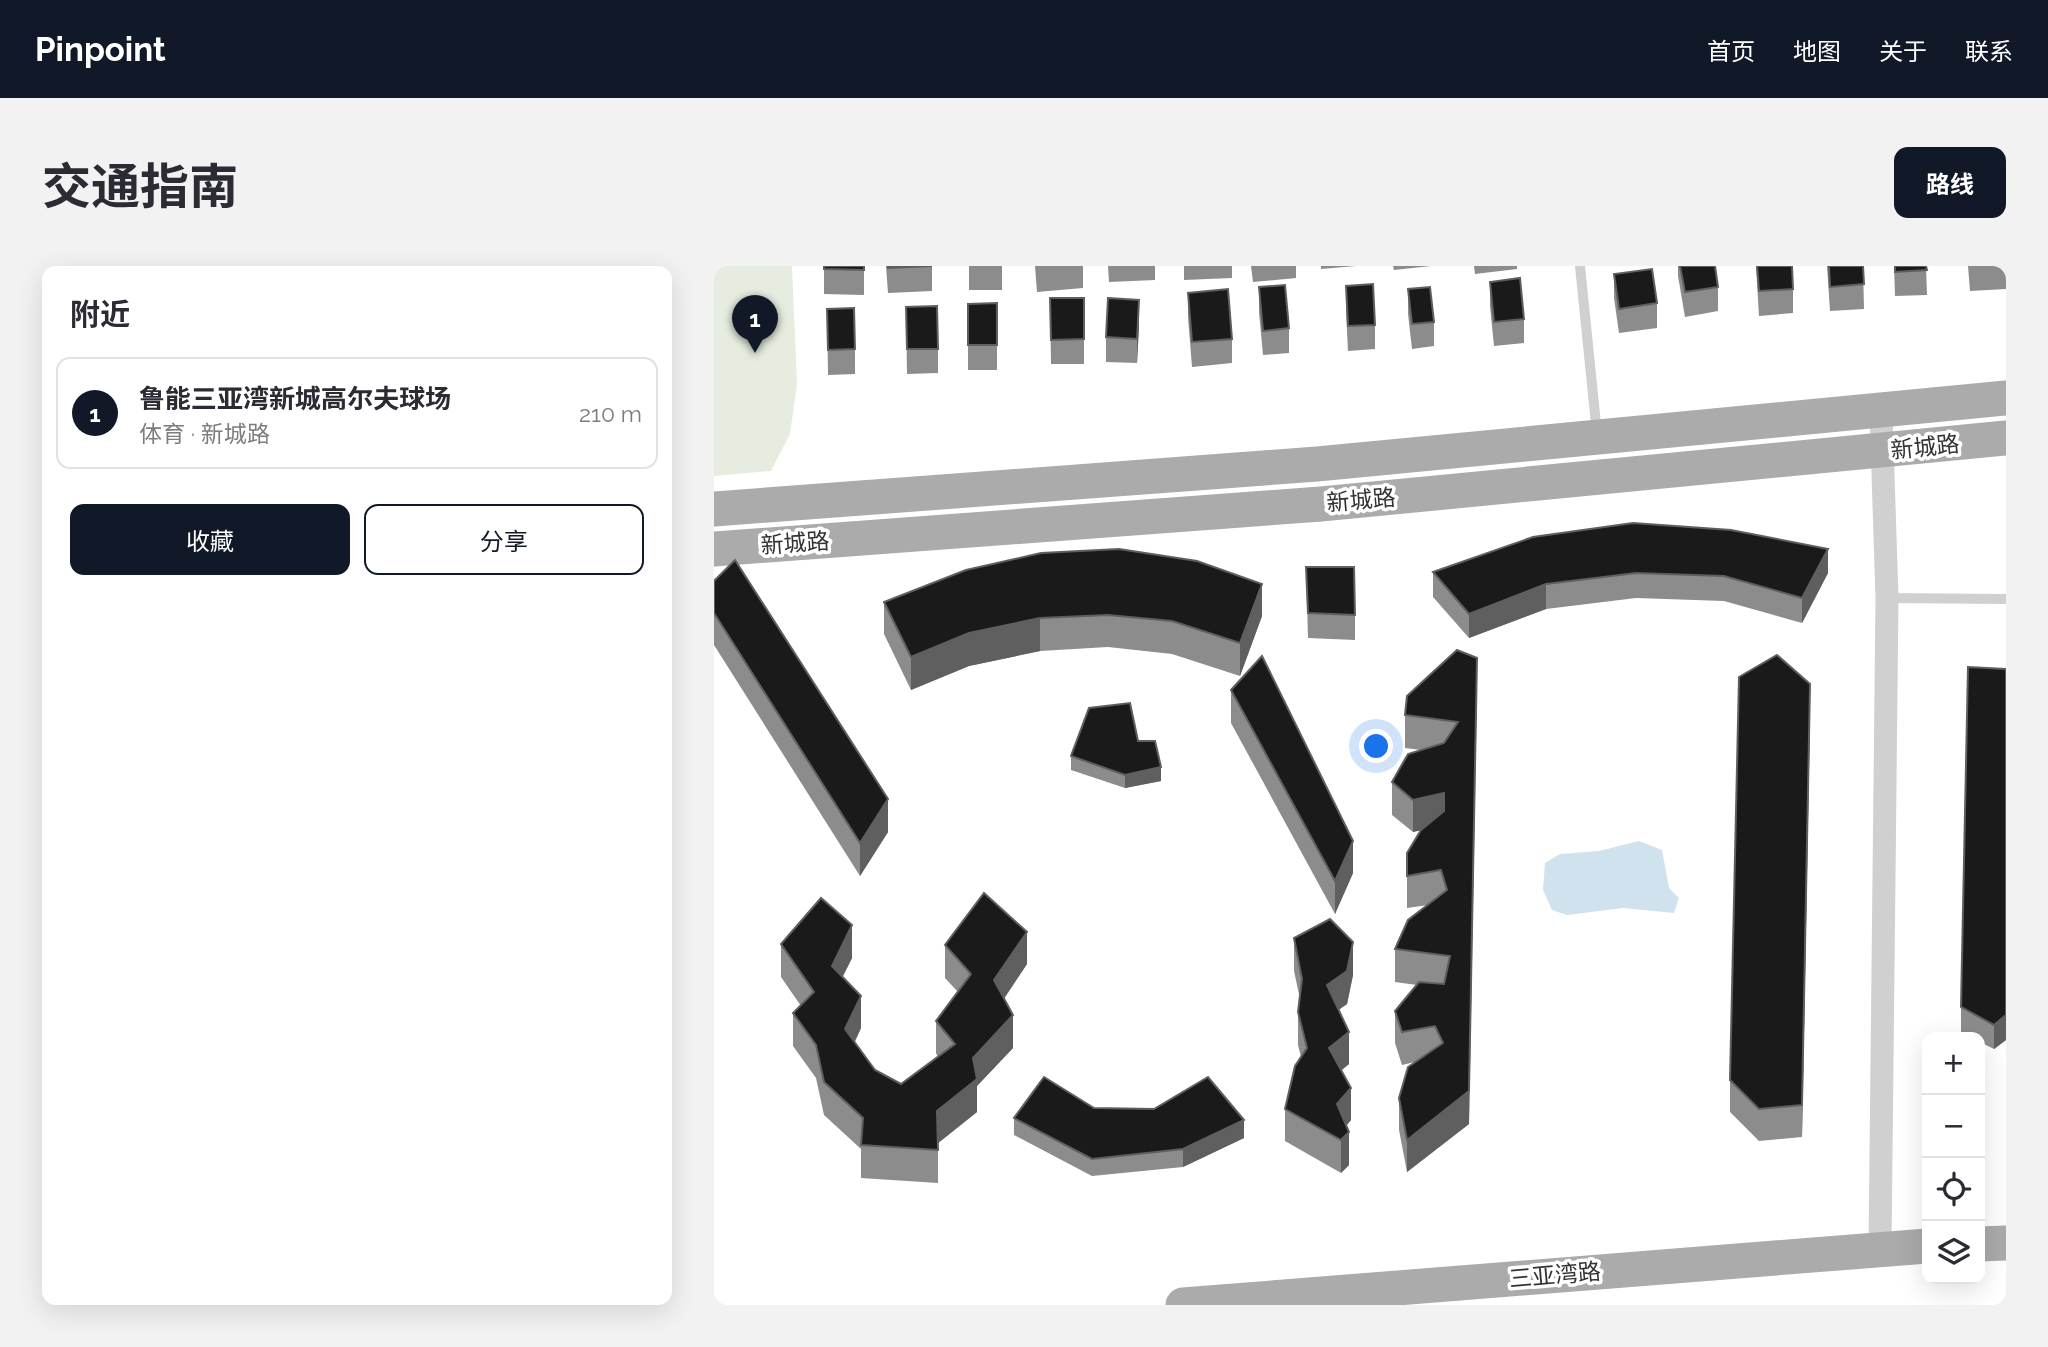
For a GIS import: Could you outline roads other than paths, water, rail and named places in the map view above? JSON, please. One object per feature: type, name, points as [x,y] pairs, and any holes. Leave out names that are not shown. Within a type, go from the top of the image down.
[{"type":"main road","name":"新城路","points":[[714,509],[1317,464],[2006,398]]},
{"type":"main road","name":"新城路","points":[[714,549],[1321,504],[2006,438]]},
{"type":"main road","points":[[1985,1244],[2006,1243]]},
{"type":"main road","name":"三亚湾路","points":[[1183,1305],[1922,1246]]},
{"type":"street","points":[[1880,1248],[1886,598],[1881,412]]},
{"type":"lane","points":[[1580,266],[1597,439]]},
{"type":"lane","points":[[1886,598],[2006,599]]},
{"type":"water","points":[[1639,841],[1662,850],[1669,888],[1679,898],[1674,913],[1623,908],[1567,915],[1552,910],[1543,890],[1545,863],[1560,854],[1599,851]]},
{"type":"place","name":"鲁能三亚湾新城高尔夫球场","points":[[755,353]]}]
